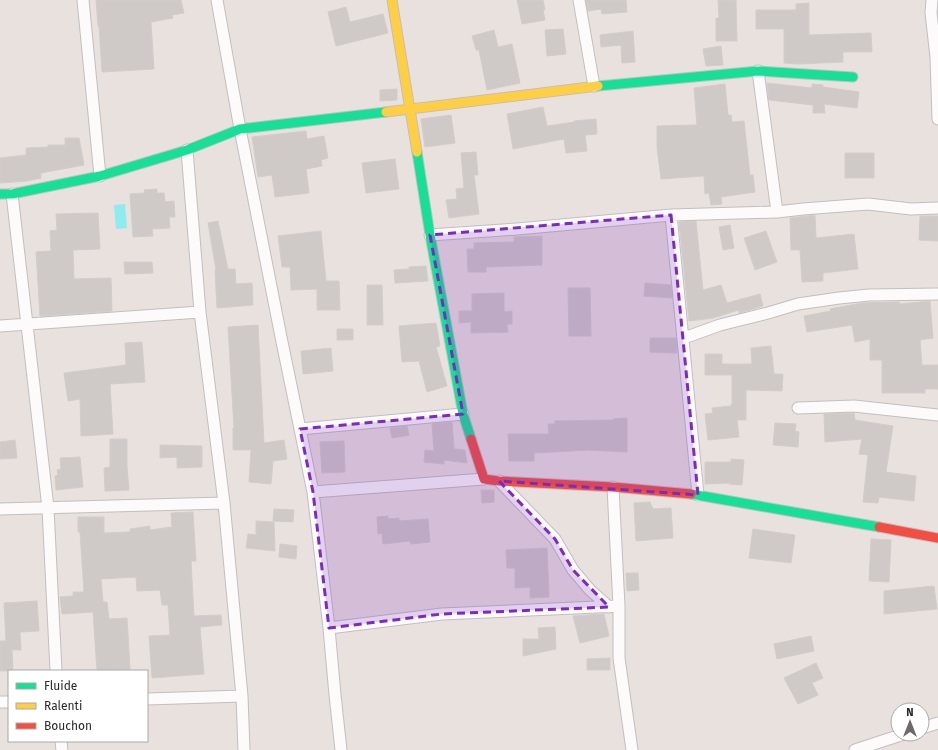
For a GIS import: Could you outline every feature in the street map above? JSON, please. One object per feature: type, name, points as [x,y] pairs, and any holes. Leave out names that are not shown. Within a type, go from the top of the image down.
[{"type":"street","points":[[83,0],[100,176]]},
{"type":"street","points":[[217,0],[240,129],[313,492],[329,628],[334,696],[341,750]]},
{"type":"street","points":[[392,0],[430,235],[463,414],[484,479]]},
{"type":"street","points":[[579,0],[594,86]]},
{"type":"street","points":[[932,0],[930,13],[936,57],[938,119]]},
{"type":"street","points":[[758,71],[777,212]]},
{"type":"street","points":[[0,194],[12,194],[100,176],[187,150],[240,129],[594,86],[758,71],[852,77]]},
{"type":"street","points":[[187,150],[200,312],[224,503],[242,696],[244,750]]},
{"type":"street","points":[[12,194],[48,508],[56,670]]},
{"type":"street","points":[[430,235],[517,229],[671,215],[777,212],[868,204],[911,209],[938,208]]},
{"type":"street","points":[[671,215],[698,495]]},
{"type":"street","points":[[684,338],[720,325],[798,304],[869,294],[938,294]]},
{"type":"street","points":[[0,326],[200,312]]},
{"type":"street","points":[[798,408],[854,406],[938,415]]},
{"type":"street","points":[[300,429],[463,414]]},
{"type":"street","points":[[313,492],[484,479],[613,487],[698,495],[938,538]]},
{"type":"street","points":[[499,481],[554,539],[573,570],[590,590],[614,606]]},
{"type":"street","points":[[613,487],[614,606],[619,658],[632,750]]},
{"type":"street","points":[[0,510],[224,503]]},
{"type":"street","points":[[329,628],[442,614],[614,606]]},
{"type":"street","points":[[148,698],[242,696]]},
{"type":"street","points":[[855,750],[890,739]]},
{"type":"highlighted area","points":[[671,215],[698,495],[499,481],[555,539],[573,570],[609,607],[442,614],[329,628],[313,492],[300,429],[463,414],[430,235]]},
{"type":"water","points":[[125,204],[127,228],[116,229],[114,205]]},
{"type":"building","points":[[96,0],[181,0],[184,13],[172,15],[173,18],[151,22],[154,69],[102,72]]},
{"type":"building","points":[[517,0],[543,0],[545,20],[522,24]]},
{"type":"building","points":[[586,0],[626,0],[627,12],[602,14],[601,9],[588,11]]},
{"type":"building","points":[[718,0],[736,0],[737,41],[716,41],[716,18],[719,18]]},
{"type":"building","points":[[809,3],[809,35],[871,33],[872,52],[843,52],[843,62],[799,64],[784,63],[784,29],[756,29],[756,10],[796,10],[796,4]]},
{"type":"building","points":[[346,7],[350,22],[383,14],[388,33],[336,46],[328,12]]},
{"type":"building","points":[[563,29],[566,54],[547,56],[545,30]]},
{"type":"building","points":[[494,30],[498,47],[512,44],[520,83],[487,90],[479,50],[476,50],[472,36]]},
{"type":"building","points":[[633,31],[635,62],[622,63],[621,45],[601,47],[600,35]]},
{"type":"building","points":[[721,46],[723,65],[706,66],[703,49]]},
{"type":"building","points":[[767,83],[812,88],[812,84],[823,85],[823,87],[859,92],[857,108],[824,104],[825,113],[813,113],[813,105],[769,100]]},
{"type":"building","points":[[725,84],[728,115],[731,115],[732,122],[744,121],[750,175],[753,175],[755,192],[721,197],[722,204],[711,205],[709,193],[705,194],[704,176],[661,179],[657,147],[657,126],[697,125],[694,88]]},
{"type":"building","points":[[397,89],[397,100],[380,101],[380,90]]},
{"type":"building","points":[[543,107],[547,126],[596,119],[597,134],[585,135],[587,151],[566,153],[564,139],[513,149],[507,114]]},
{"type":"building","points":[[451,115],[455,143],[425,147],[421,119]]},
{"type":"building","points":[[306,131],[307,139],[324,136],[328,158],[321,160],[322,166],[306,169],[309,193],[275,197],[272,175],[258,177],[252,137]]},
{"type":"building","points":[[65,138],[79,138],[84,165],[41,173],[41,178],[27,181],[0,183],[0,158],[26,155],[26,148],[48,147],[48,145],[65,145]]},
{"type":"building","points":[[476,152],[478,175],[474,175],[479,214],[449,218],[446,200],[457,199],[456,189],[464,188],[461,153]]},
{"type":"building","points":[[845,153],[874,153],[874,178],[845,178]]},
{"type":"building","points":[[395,159],[399,189],[366,193],[362,163]]},
{"type":"building","points":[[157,189],[157,193],[164,193],[165,202],[174,201],[175,217],[169,217],[170,228],[152,229],[153,236],[133,237],[130,194],[145,193],[144,190]]},
{"type":"building","points":[[98,213],[100,249],[73,250],[74,279],[111,278],[112,311],[40,316],[36,252],[51,251],[50,231],[57,230],[56,214]]},
{"type":"building","points":[[815,215],[816,238],[854,234],[858,269],[823,273],[823,281],[802,282],[800,250],[791,250],[790,218]]},
{"type":"building","points":[[920,216],[938,216],[938,241],[919,240]]},
{"type":"building","points":[[218,221],[228,269],[235,269],[236,284],[252,283],[253,305],[217,308],[216,270],[208,223]]},
{"type":"building","points":[[696,221],[703,290],[721,285],[727,303],[760,294],[763,306],[739,313],[739,310],[713,318],[689,321],[679,222]]},
{"type":"building","points":[[730,225],[734,248],[723,250],[719,227]]},
{"type":"building","points":[[321,231],[326,281],[339,281],[340,310],[317,310],[317,289],[291,290],[290,267],[282,267],[278,236]]},
{"type":"building","points":[[766,231],[777,262],[755,270],[744,238]]},
{"type":"building","points":[[542,236],[542,265],[486,267],[486,272],[468,272],[467,249],[474,249],[474,243],[514,242],[514,237]]},
{"type":"building","points":[[124,262],[152,262],[153,273],[125,274]]},
{"type":"building","points":[[426,266],[428,281],[395,283],[394,270]]},
{"type":"building","points":[[645,283],[671,285],[672,298],[644,296]]},
{"type":"building","points":[[367,285],[382,285],[383,325],[367,325]]},
{"type":"building","points":[[568,288],[590,288],[591,336],[569,336]]},
{"type":"building","points":[[504,293],[504,312],[512,311],[512,324],[507,324],[508,332],[471,333],[471,322],[459,323],[459,311],[472,311],[472,294]]},
{"type":"building","points":[[930,301],[933,338],[920,340],[922,365],[938,365],[938,389],[925,389],[925,393],[882,393],[882,360],[870,360],[870,339],[855,342],[852,325],[807,332],[804,316],[862,303],[899,302],[900,304]]},
{"type":"building","points":[[436,323],[440,346],[436,347],[447,386],[427,392],[419,361],[402,362],[399,326]]},
{"type":"building","points":[[258,325],[264,443],[284,440],[287,459],[273,461],[271,484],[249,482],[251,450],[233,450],[234,428],[228,327]]},
{"type":"building","points":[[337,329],[353,329],[353,340],[337,340]]},
{"type":"building","points":[[650,338],[676,338],[677,353],[650,352]]},
{"type":"building","points":[[142,342],[145,382],[110,384],[113,434],[81,436],[80,399],[68,401],[64,373],[126,365],[125,343]]},
{"type":"building","points":[[771,346],[774,374],[783,374],[782,391],[746,390],[746,420],[737,420],[739,437],[708,440],[705,414],[713,413],[712,408],[731,406],[732,375],[705,375],[705,354],[722,354],[722,364],[752,364],[751,348]]},
{"type":"building","points":[[331,348],[333,371],[303,374],[301,351]]},
{"type":"building","points":[[854,413],[855,420],[893,426],[886,472],[916,476],[914,501],[879,497],[878,503],[863,502],[868,455],[859,454],[862,439],[825,442],[824,414]]},
{"type":"building","points":[[627,418],[627,452],[588,450],[534,453],[534,461],[509,461],[508,434],[549,434],[548,424],[555,424],[555,421],[613,420]]},
{"type":"building","points":[[452,422],[454,449],[465,450],[467,463],[444,460],[444,464],[424,462],[425,450],[434,451],[432,424]]},
{"type":"building","points":[[775,423],[796,424],[795,431],[799,432],[798,447],[773,445]]},
{"type":"building","points":[[407,426],[409,435],[392,438],[390,428]]},
{"type":"building","points":[[110,439],[127,439],[129,490],[105,491],[104,468],[110,467]]},
{"type":"building","points":[[15,440],[17,458],[0,459],[0,442]]},
{"type":"building","points":[[344,441],[345,472],[322,473],[320,442]]},
{"type":"building","points":[[160,445],[202,446],[202,467],[177,468],[177,457],[160,458]]},
{"type":"building","points":[[80,457],[83,487],[56,490],[55,476],[58,475],[57,470],[61,469],[60,458]]},
{"type":"building","points":[[731,459],[744,460],[742,485],[729,484],[730,483],[705,484],[705,462],[731,462]]},
{"type":"building","points":[[481,490],[494,490],[494,502],[482,503]]},
{"type":"building","points":[[650,502],[653,509],[671,508],[673,538],[636,541],[634,503]]},
{"type":"building","points":[[274,509],[294,510],[293,522],[273,521]]},
{"type":"building","points":[[193,512],[196,561],[191,561],[194,616],[221,615],[222,625],[200,627],[204,674],[152,678],[149,636],[170,635],[168,605],[162,605],[160,590],[137,591],[136,577],[101,579],[103,602],[107,602],[109,619],[127,618],[130,669],[97,670],[93,612],[62,614],[60,597],[73,596],[73,592],[84,592],[78,517],[104,517],[104,533],[130,532],[130,529],[150,526],[150,530],[172,527],[171,513]]},
{"type":"building","points":[[388,516],[388,519],[399,518],[399,521],[428,519],[430,542],[411,544],[410,541],[383,544],[382,533],[378,534],[377,517]]},
{"type":"building","points":[[256,521],[274,522],[275,551],[246,548],[248,534],[256,535]]},
{"type":"building","points":[[753,529],[795,535],[791,563],[749,558]]},
{"type":"building","points":[[871,539],[891,540],[889,582],[869,581]]},
{"type":"building","points":[[280,544],[297,546],[296,559],[279,557]]},
{"type":"building","points":[[547,548],[549,597],[530,598],[530,587],[515,588],[515,568],[507,568],[506,550]]},
{"type":"building","points":[[626,573],[638,573],[639,590],[627,591]]},
{"type":"building","points":[[934,586],[937,609],[884,614],[884,591]]},
{"type":"building","points":[[37,601],[39,631],[20,632],[21,650],[12,650],[13,670],[0,671],[0,641],[6,641],[4,603]]},
{"type":"building","points":[[604,614],[609,636],[580,643],[573,616]]},
{"type":"building","points":[[555,627],[556,649],[523,656],[523,639],[539,639],[538,628]]},
{"type":"building","points":[[811,636],[814,651],[777,659],[774,644]]},
{"type":"building","points":[[610,658],[610,670],[587,670],[587,659]]},
{"type":"building","points":[[816,663],[823,678],[812,683],[818,695],[798,704],[784,678]]},
{"type":"traffic: fast","points":[[598,86],[758,71],[853,77]]},
{"type":"traffic: fast","points":[[0,194],[12,194],[100,176],[187,150],[240,129],[386,112]]},
{"type":"traffic: fast","points":[[417,152],[430,235],[463,414],[471,439]]},
{"type":"traffic: fast","points":[[691,494],[879,527]]},
{"type":"traffic: slow","points":[[392,0],[417,152]]},
{"type":"traffic: slow","points":[[386,112],[598,86]]},
{"type":"traffic: jam","points":[[471,439],[484,479],[613,487],[691,494]]},
{"type":"traffic: jam","points":[[879,527],[938,538]]}]
